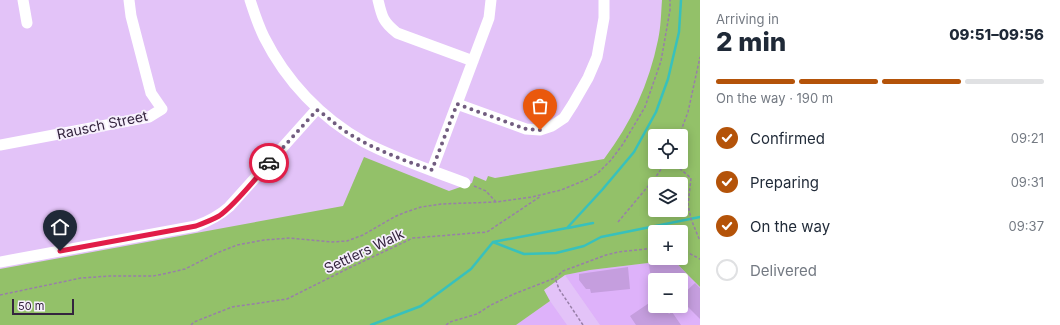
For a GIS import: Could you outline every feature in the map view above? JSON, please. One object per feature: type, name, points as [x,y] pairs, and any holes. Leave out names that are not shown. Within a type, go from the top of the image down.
[{"type":"street","points":[[23,0],[26,23]]},
{"type":"street","name":"Rausch Street","points":[[0,145],[149,117],[162,109],[151,93],[131,16],[129,0]]},
{"type":"street","points":[[250,0],[264,36],[276,58],[289,77],[317,110],[364,142],[400,159],[465,183]]},
{"type":"street","points":[[378,0],[381,15],[387,26],[397,33],[473,61]]},
{"type":"street","points":[[432,170],[489,18],[491,0]]},
{"type":"street","points":[[457,104],[526,129],[540,130],[552,126],[564,118],[588,78],[596,57],[604,18],[604,0]]},
{"type":"street","points":[[0,262],[196,226],[207,222],[220,215],[229,207],[317,110]]},
{"type":"path","points":[[0,295],[82,278],[110,276],[153,276],[168,273],[185,269],[237,245],[264,240],[290,238],[331,242],[347,241],[364,235],[394,217],[422,207],[441,204],[496,202],[542,195],[561,190],[588,179],[598,173],[624,144],[645,107],[661,61],[670,0]]},
{"type":"path","points":[[682,129],[688,112],[700,57]]},
{"type":"path","points":[[618,222],[651,184],[661,169]]},
{"type":"path","points":[[680,169],[691,178],[688,205],[691,219],[700,241]]},
{"type":"path","points":[[465,183],[486,191],[496,202]]},
{"type":"path","name":"Settlers Walk","points":[[191,325],[194,322],[232,307],[287,299],[413,238],[487,232],[542,195]]},
{"type":"path","points":[[446,325],[450,322],[477,314],[491,305],[514,294],[555,278],[564,271],[606,255],[618,252],[648,249]]},
{"type":"path","points":[[688,253],[700,259]]},
{"type":"path","points":[[555,278],[559,289],[583,325]]},
{"type":"shaded area","points":[[648,263],[648,265],[679,265],[687,273],[648,273],[648,313],[688,313],[688,275],[700,287],[700,325],[600,325],[565,275],[590,270]]},
{"type":"shaded area","points":[[550,301],[567,325],[516,325]]},
{"type":"green space","points":[[662,0],[700,0],[700,287],[688,275],[688,273],[686,273],[678,265],[688,265],[688,225],[648,225],[648,263],[590,270],[565,275],[544,290],[550,301],[516,325],[0,325],[0,269],[343,206],[364,157],[449,191],[472,183],[474,176],[486,181],[488,176],[495,178],[604,159],[623,131],[638,102],[650,72],[660,25]]},
{"type":"building","points":[[649,265],[678,265],[686,273],[650,273]]},
{"type":"building","points":[[628,267],[630,289],[591,293],[590,289],[586,289],[579,280],[579,274]]},
{"type":"building","points":[[695,283],[700,288],[700,319],[688,307],[688,290]]},
{"type":"building","points":[[648,304],[648,313],[673,313],[681,325],[636,325],[630,316]]},
{"type":"waterway","points":[[493,242],[567,228],[634,152],[656,112],[668,79],[679,32],[681,0]]},
{"type":"waterway","points":[[371,325],[421,306],[471,269],[493,242],[524,254],[556,253],[584,246],[601,237],[700,217]]},
{"type":"waterway","points":[[568,228],[593,223]]},
{"type":"way so far","points":[[269,163],[317,110],[364,142],[400,159],[432,170],[457,104],[526,129],[540,130]]},
{"type":"route","points":[[60,251],[196,226],[207,222],[220,215],[229,207],[269,163]]}]
